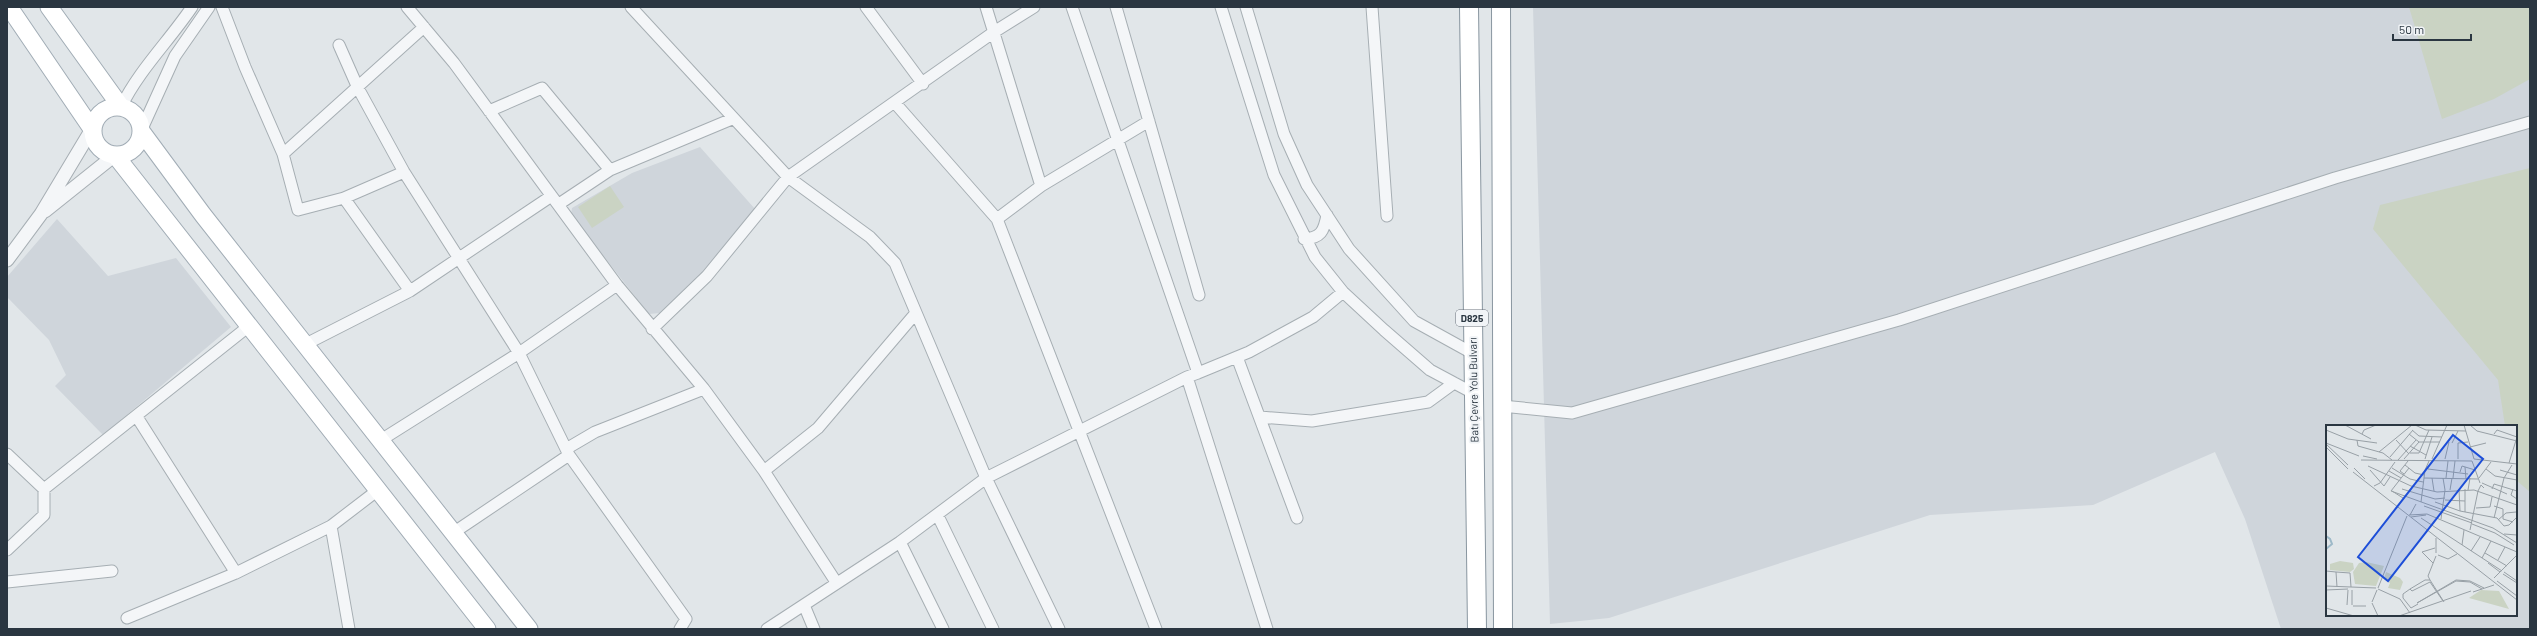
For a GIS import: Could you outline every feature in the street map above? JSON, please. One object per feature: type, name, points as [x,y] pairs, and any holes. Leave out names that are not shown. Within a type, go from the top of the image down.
[{"type":"highway","name":"Batı Çevre Yolu Bulvarı","points":[[1469,7],[1472,353],[1477,629]]},
{"type":"highway","name":"D825","points":[[1501,7],[1503,629]]},
{"type":"main road","points":[[9,7],[92,129],[96,145],[102,151],[115,155],[126,154],[138,143],[141,131]]},
{"type":"main road","points":[[49,7],[121,107],[134,114],[139,121],[141,131],[203,215],[529,629]]},
{"type":"main road","points":[[92,129],[99,113],[106,109],[121,107]]},
{"type":"main road","points":[[115,155],[487,629]]},
{"type":"street","points":[[121,107],[133,83],[174,34],[192,7]]},
{"type":"street","points":[[141,131],[175,56],[210,7]]},
{"type":"street","points":[[222,7],[245,67],[283,154],[298,210],[344,198],[404,172]]},
{"type":"street","points":[[407,7],[489,111],[550,197],[559,204],[617,285],[704,390],[764,471],[836,582]]},
{"type":"street","points":[[631,7],[732,119],[788,177],[870,237],[895,263],[915,314],[931,346],[940,374],[986,478],[1058,629]]},
{"type":"street","points":[[866,7],[922,84]]},
{"type":"street","points":[[986,7],[1041,186]]},
{"type":"street","points":[[652,329],[707,276],[788,177],[994,32],[1034,7]]},
{"type":"street","points":[[1072,7],[1193,375],[1267,629]]},
{"type":"street","points":[[1116,7],[1199,295]]},
{"type":"street","points":[[1221,7],[1274,175],[1304,239],[1343,292],[1430,370],[1473,393]]},
{"type":"street","points":[[1246,7],[1284,134],[1306,185],[1349,249],[1414,321],[1472,353]]},
{"type":"street","points":[[1372,7],[1387,216]]},
{"type":"street","points":[[283,154],[424,27]]},
{"type":"street","points":[[339,45],[358,88],[404,172],[519,353],[568,452],[686,619],[680,629]]},
{"type":"street","points":[[489,111],[542,88],[610,170]]},
{"type":"street","points":[[895,103],[997,219],[1156,629]]},
{"type":"street","points":[[559,204],[610,170],[732,119]]},
{"type":"street","points":[[997,219],[1041,186],[1149,121]]},
{"type":"street","points":[[1502,406],[1572,413],[1899,320],[2335,178],[2530,122]]},
{"type":"street","points":[[7,260],[41,214],[92,129]]},
{"type":"street","points":[[41,214],[115,155]]},
{"type":"street","points":[[306,344],[410,291],[458,257],[550,197]]},
{"type":"street","points":[[344,198],[410,291]]},
{"type":"street","points":[[1304,239],[1315,238],[1320,234],[1324,229],[1327,215]]},
{"type":"street","points":[[381,440],[519,353],[617,285]]},
{"type":"street","points":[[767,629],[938,516],[986,478],[1079,429],[1193,375],[1237,357],[1313,317],[1343,292]]},
{"type":"street","points":[[764,471],[818,428],[915,314]]},
{"type":"street","points":[[44,489],[137,417],[249,326]]},
{"type":"street","points":[[1237,357],[1297,518]]},
{"type":"street","points":[[1260,417],[1312,421],[1428,402],[1454,383]]},
{"type":"street","points":[[453,533],[595,432],[704,390]]},
{"type":"street","points":[[137,417],[236,573]]},
{"type":"street","points":[[7,454],[44,489],[44,515],[7,550]]},
{"type":"street","points":[[127,618],[236,573],[331,526],[378,490]]},
{"type":"street","points":[[938,516],[993,629]]},
{"type":"street","points":[[331,526],[349,629]]},
{"type":"street","points":[[900,542],[943,629]]},
{"type":"street","points":[[7,582],[112,571]]},
{"type":"street","points":[[804,605],[814,629]]},
{"type":"shaded area","points":[[1533,7],[2530,7],[2530,629],[2281,629],[2245,519],[2215,452],[2093,505],[1930,515],[1609,618],[1550,624]]},
{"type":"shaded area","points":[[700,147],[755,209],[705,272],[660,313],[649,314],[571,215],[572,208],[632,173]]},
{"type":"shaded area","points":[[57,219],[108,276],[176,258],[231,327],[103,435],[55,386],[66,375],[49,340],[7,297],[7,277]]},
{"type":"green space","points":[[2409,7],[2530,7],[2530,79],[2494,99],[2442,119]]},
{"type":"green space","points":[[2530,168],[2530,492],[2517,481],[2517,425],[2505,425],[2498,380],[2373,229],[2380,205]]},
{"type":"green space","points":[[610,186],[624,207],[592,228],[578,207]]}]
